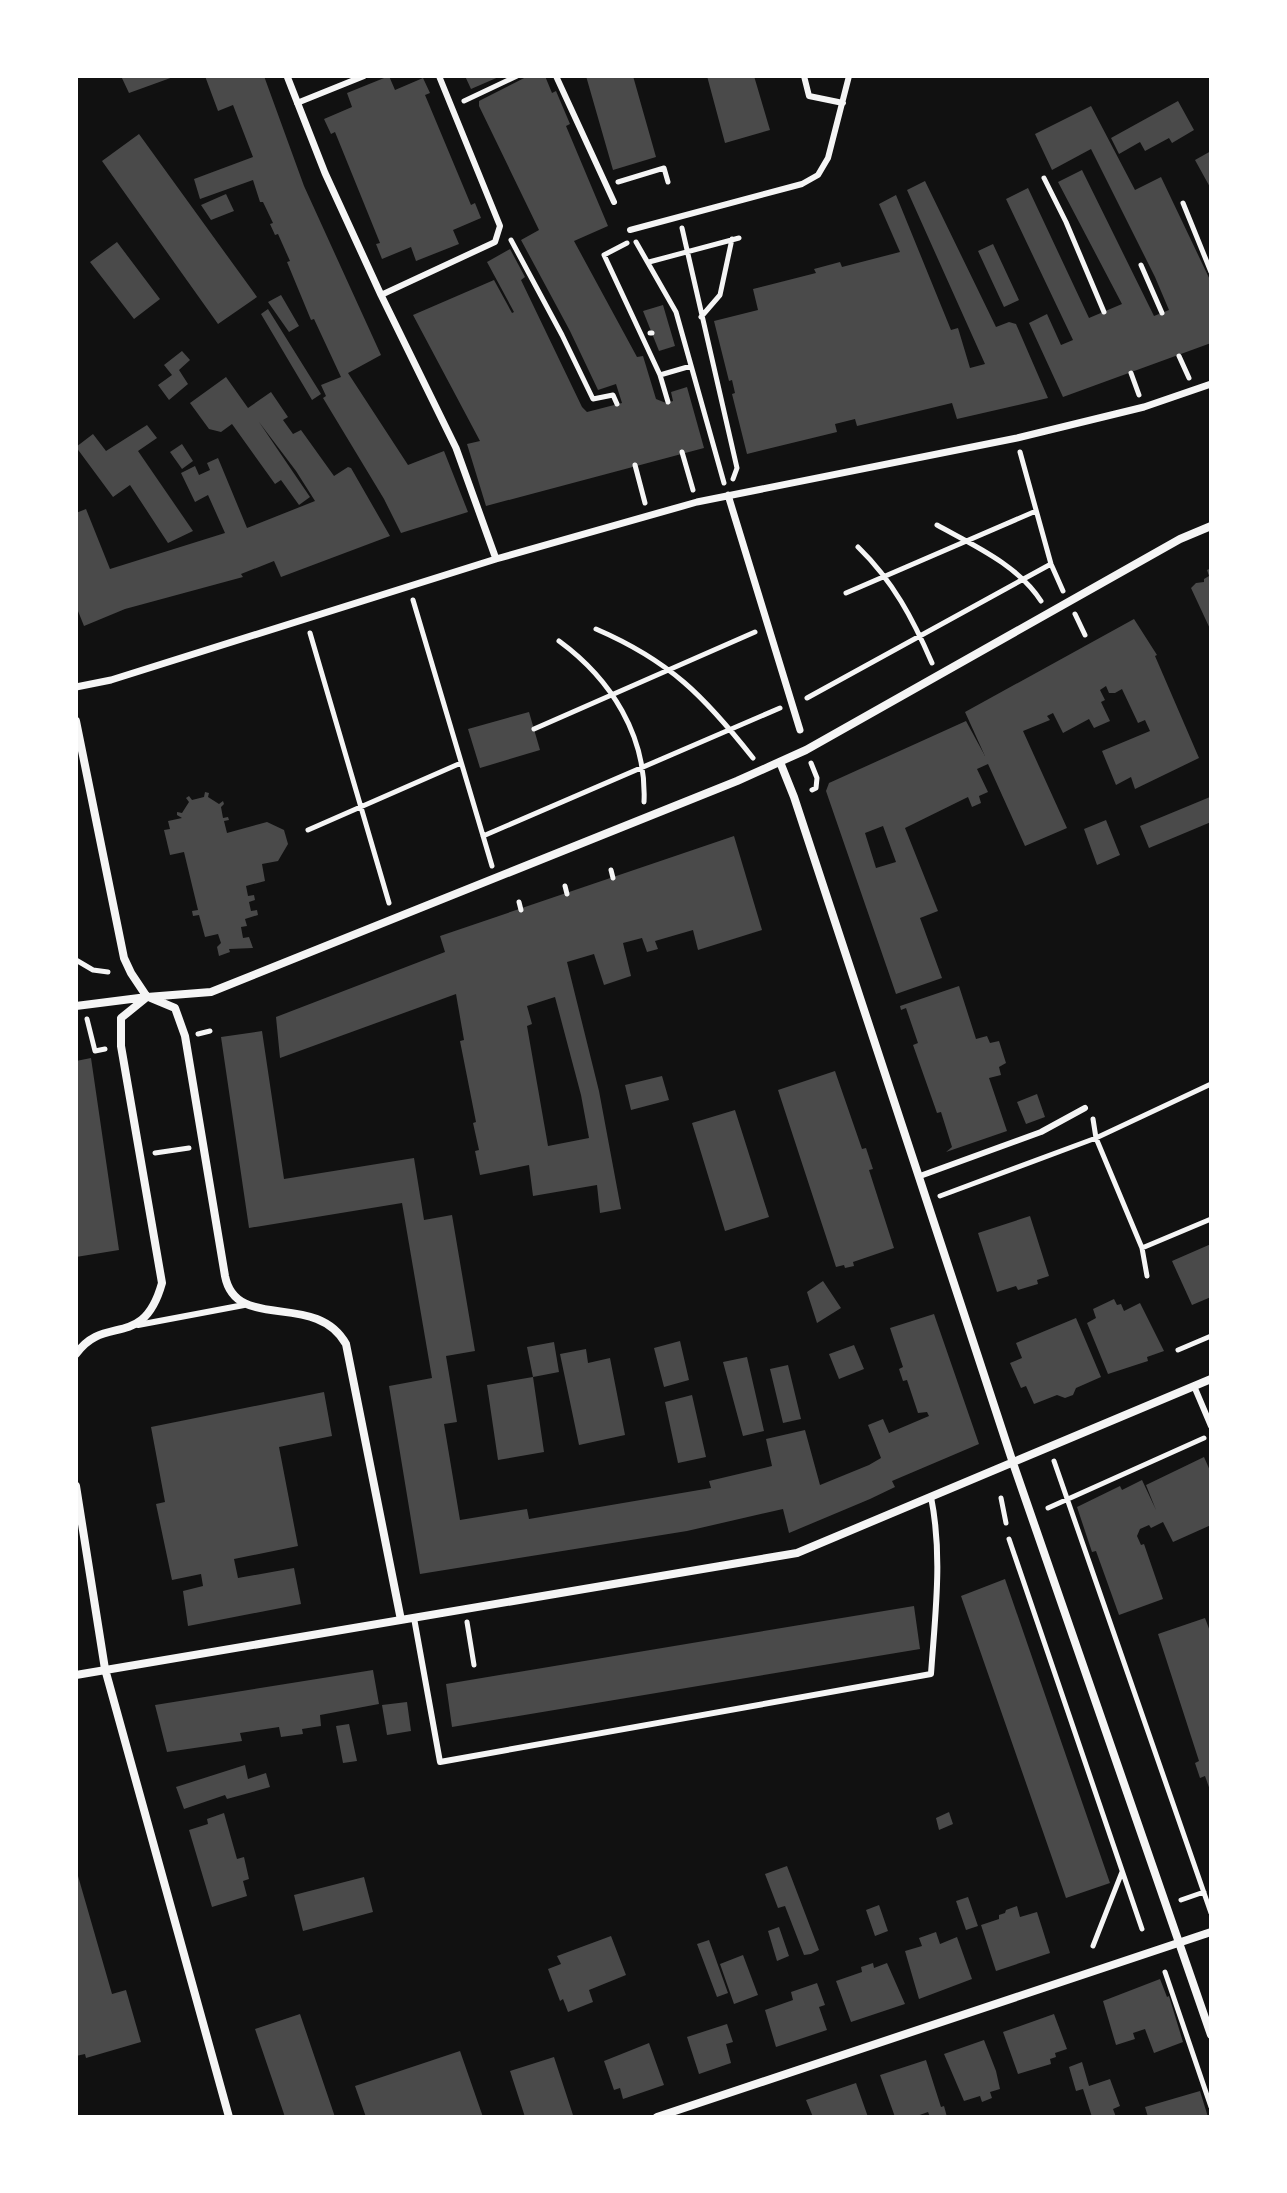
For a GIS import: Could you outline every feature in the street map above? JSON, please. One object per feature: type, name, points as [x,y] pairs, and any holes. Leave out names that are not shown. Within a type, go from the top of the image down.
[{"type":"street","points":[[287,76],[325,173],[456,448],[496,559]]},
{"type":"street","points":[[76,687],[111,680],[496,559],[697,502],[1017,438],[1144,407],[1211,384]]},
{"type":"street","points":[[728,495],[800,730]]},
{"type":"street","points":[[76,1006],[211,992],[780,762],[1180,539],[1211,526]]},
{"type":"street","points":[[76,721],[124,958],[147,997],[175,1008],[185,1036],[227,1285],[235,1300],[244,1305],[321,1319],[338,1331],[346,1344],[401,1620]]},
{"type":"street","points":[[780,762],[1013,1463],[1211,2035]]},
{"type":"street","points":[[76,1354],[95,1336],[138,1325],[154,1307],[162,1283],[121,1046],[121,1018],[147,997]]},
{"type":"street","points":[[76,1675],[797,1553],[1211,1379]]},
{"type":"street","points":[[76,1486],[105,1669],[229,2117]]},
{"type":"street","points":[[657,2117],[1211,1932]]},
{"type":"lane","points":[[297,103],[364,76]]},
{"type":"lane","points":[[381,295],[495,242],[500,226],[439,76]]},
{"type":"lane","points":[[556,76],[614,202]]},
{"type":"lane","points":[[804,76],[809,96],[843,103]]},
{"type":"lane","points":[[630,230],[802,184],[818,175],[828,158],[849,76]]},
{"type":"lane","points":[[920,1176],[1041,1132],[1085,1108]]},
{"type":"lane","points":[[138,1325],[244,1305]]},
{"type":"lane","points":[[1194,1386],[1211,1426]]},
{"type":"lane","points":[[414,1618],[440,1762],[931,1674],[939,1563],[931,1497]]},
{"type":"path","points":[[452,107],[517,76]]},
{"type":"path","points":[[605,185],[664,168],[668,182]]},
{"type":"path","points":[[1044,178],[1104,312]]},
{"type":"path","points":[[1183,203],[1211,272]]},
{"type":"path","points":[[679,217],[737,468],[728,495]]},
{"type":"path","points":[[500,226],[516,246],[593,399],[613,395],[617,404]]},
{"type":"path","points":[[649,262],[736,238],[720,295],[700,318]]},
{"type":"path","points":[[668,402],[660,375],[604,255],[635,239],[676,312],[728,495]]},
{"type":"path","points":[[1141,265],[1162,313]]},
{"type":"path","points":[[1179,356],[1194,390]]},
{"type":"path","points":[[660,375],[691,366]]},
{"type":"path","points":[[1017,438],[1060,594],[1068,602],[1085,635]]},
{"type":"path","points":[[682,452],[697,502]]},
{"type":"path","points":[[635,465],[649,516]]},
{"type":"path","points":[[846,593],[1037,511]]},
{"type":"path","points":[[937,525],[1023,579],[1043,604],[1051,600]]},
{"type":"path","points":[[858,547],[885,576],[904,603],[932,665],[944,659]]},
{"type":"path","points":[[483,836],[791,704],[1051,564]]},
{"type":"path","points":[[1060,594],[1075,585]]},
{"type":"path","points":[[409,586],[493,867]]},
{"type":"path","points":[[306,619],[391,908]]},
{"type":"path","points":[[534,729],[767,627]]},
{"type":"path","points":[[596,629],[645,653],[692,687],[753,758]]},
{"type":"path","points":[[559,641],[578,655],[613,694],[632,729],[642,768],[643,804],[657,799]]},
{"type":"path","points":[[739,763],[761,755]]},
{"type":"path","points":[[811,762],[817,778],[816,788],[812,790]]},
{"type":"path","points":[[308,830],[461,763]]},
{"type":"path","points":[[480,872],[506,861]]},
{"type":"path","points":[[611,870],[613,878]]},
{"type":"path","points":[[565,886],[567,894]]},
{"type":"path","points":[[76,960],[93,970],[108,972]]},
{"type":"path","points":[[87,1018],[95,1051],[105,1049]]},
{"type":"path","points":[[928,1200],[1096,1138],[1211,1084]]},
{"type":"path","points":[[1092,1116],[1096,1138],[1142,1248],[1147,1276]]},
{"type":"path","points":[[151,1154],[190,1148]]},
{"type":"path","points":[[1142,1248],[1211,1219]]},
{"type":"path","points":[[1178,1350],[1211,1336]]},
{"type":"path","points":[[1048,1508],[1211,1435]]},
{"type":"path","points":[[1054,1460],[1211,1913]]},
{"type":"path","points":[[1001,1498],[1006,1523]]},
{"type":"path","points":[[1009,1539],[1142,1929]]},
{"type":"path","points":[[467,1622],[474,1665]]},
{"type":"path","points":[[1093,1946],[1122,1870]]},
{"type":"path","points":[[1181,1900],[1204,1892]]},
{"type":"path","points":[[1138,1916],[1150,1912]]},
{"type":"path","points":[[1165,1972],[1172,1984],[1211,2107]]},
{"type":"building","points":[[121,76],[176,76],[129,93]]},
{"type":"building","points":[[205,76],[264,76],[304,186],[381,355],[348,373],[408,465],[444,451],[468,512],[401,533],[323,398],[326,396],[321,385],[341,377],[314,319],[311,320],[287,262],[290,261],[278,234],[275,235],[270,224],[273,223],[263,202],[260,202],[253,180],[200,199],[194,179],[253,157],[233,105],[218,111]]},
{"type":"building","points":[[389,76],[395,90],[423,78],[430,93],[425,95],[471,205],[475,203],[481,218],[453,230],[459,244],[416,261],[411,247],[382,259],[376,244],[380,243],[335,132],[331,134],[324,119],[352,107],[347,93]]},
{"type":"building","points":[[465,76],[501,76],[471,89]]},
{"type":"building","points":[[528,76],[545,76],[552,93],[556,91],[570,124],[566,126],[608,226],[574,241],[637,357],[643,356],[656,399],[666,403],[673,401],[671,392],[687,387],[704,448],[486,506],[467,444],[480,441],[413,315],[494,280],[514,312],[487,262],[510,249],[525,277],[521,280],[582,407],[587,412],[622,403],[616,384],[598,390],[521,240],[539,230],[479,106],[479,101]]},
{"type":"building","points":[[586,76],[633,76],[656,157],[613,170]]},
{"type":"building","points":[[707,76],[754,76],[770,130],[725,143]]},
{"type":"building","points":[[1178,101],[1194,130],[1172,143],[1169,138],[1145,151],[1140,142],[1119,154],[1111,138]]},
{"type":"building","points":[[1091,106],[1135,190],[1161,177],[1211,282],[1211,343],[1063,397],[1029,323],[1047,314],[1061,345],[1073,340],[1006,199],[1028,188],[1089,318],[1122,304],[1058,182],[1082,170],[1154,316],[1169,310],[1091,149],[1052,170],[1035,134]]},
{"type":"building","points":[[139,134],[257,297],[218,324],[102,161]]},
{"type":"building","points":[[1211,151],[1211,189],[1195,160]]},
{"type":"building","points":[[925,181],[996,327],[1009,322],[1016,324],[1048,398],[957,419],[952,403],[857,426],[855,419],[835,424],[837,432],[747,454],[732,394],[735,393],[732,380],[729,381],[714,321],[758,310],[753,289],[816,273],[814,269],[840,262],[842,267],[900,252],[879,204],[896,195],[951,330],[958,328],[970,368],[985,364],[907,190]]},
{"type":"building","points":[[226,194],[234,211],[211,220],[201,205]]},
{"type":"building","points":[[117,242],[160,299],[134,319],[90,262]]},
{"type":"building","points":[[993,244],[1019,300],[1004,307],[978,251]]},
{"type":"building","points":[[281,295],[299,326],[289,332],[268,302]]},
{"type":"building","points":[[663,305],[675,346],[659,351],[643,311]]},
{"type":"building","points":[[268,309],[321,394],[312,400],[261,314]]},
{"type":"building","points":[[182,351],[190,360],[179,370],[188,384],[169,400],[158,385],[172,375],[164,365]]},
{"type":"building","points":[[226,377],[248,408],[271,392],[288,417],[283,420],[293,434],[301,430],[334,476],[351,468],[390,536],[281,577],[274,561],[241,574],[243,577],[125,609],[84,626],[76,606],[76,513],[86,509],[110,569],[225,533],[208,495],[195,502],[181,473],[195,466],[199,475],[210,470],[207,463],[218,458],[247,528],[315,501],[259,422],[310,497],[299,505],[281,480],[275,484],[232,424],[221,432],[209,429],[190,403]]},
{"type":"building","points":[[147,425],[157,438],[138,451],[193,531],[168,543],[130,485],[113,497],[76,447],[93,434],[106,451]]},
{"type":"building","points":[[182,444],[193,461],[182,469],[170,452]]},
{"type":"building","points":[[1211,568],[1211,631],[1191,588],[1196,583],[1204,582],[1209,576],[1207,570]]},
{"type":"building","points":[[1134,619],[1157,655],[1199,758],[1135,789],[1131,777],[1116,785],[1102,751],[1150,731],[1145,720],[1138,723],[1122,689],[1109,693],[1106,686],[1100,690],[1105,700],[1101,702],[1110,721],[1094,728],[1089,719],[1063,733],[1053,713],[1047,716],[1050,720],[1023,731],[1067,828],[1025,846],[988,764],[977,769],[988,792],[979,796],[981,803],[972,807],[968,797],[905,828],[938,911],[920,918],[942,978],[896,994],[826,791],[829,783],[966,721],[985,756],[965,712]],"holes":[[[883,826],[896,862],[876,868],[865,833]]]},
{"type":"building","points":[[529,712],[540,750],[480,768],[468,729]]},
{"type":"building","points":[[205,792],[219,804],[223,801],[223,818],[228,817],[229,820],[224,821],[227,833],[267,822],[284,830],[288,844],[278,861],[262,864],[265,881],[246,886],[248,896],[254,895],[255,900],[249,902],[251,911],[257,910],[258,915],[245,919],[247,926],[241,927],[243,938],[249,937],[253,948],[229,949],[230,952],[219,956],[217,947],[221,943],[218,934],[205,937],[199,915],[193,916],[192,911],[198,910],[184,852],[170,855],[164,830],[170,829],[168,821],[182,818],[177,812],[182,813],[189,802],[186,798],[204,797]]},
{"type":"building","points":[[1210,797],[1211,822],[1149,848],[1140,826]]},
{"type":"building","points":[[1106,820],[1120,855],[1097,865],[1084,829]]},
{"type":"building","points":[[734,836],[762,930],[698,950],[693,930],[655,941],[658,949],[647,952],[642,938],[623,943],[631,976],[604,985],[594,954],[567,962],[599,1091],[621,1209],[600,1213],[597,1185],[533,1196],[529,1165],[480,1175],[475,1151],[479,1150],[473,1123],[476,1122],[460,1041],[464,1040],[456,994],[280,1058],[276,1017],[445,952],[440,936]],"holes":[[[555,997],[589,1138],[548,1146],[527,1026],[532,1024],[527,1006]]]},
{"type":"building","points":[[959,986],[976,1039],[987,1036],[990,1043],[999,1041],[1006,1063],[999,1067],[1001,1075],[989,1078],[1007,1131],[946,1152],[952,1147],[941,1112],[937,1113],[913,1045],[918,1043],[906,1008],[901,1010],[900,1006]]},
{"type":"building","points":[[262,1031],[284,1179],[414,1158],[424,1220],[452,1215],[475,1351],[446,1356],[457,1422],[444,1424],[460,1520],[527,1509],[529,1519],[711,1488],[709,1481],[772,1466],[766,1439],[805,1430],[820,1485],[869,1465],[881,1458],[868,1425],[883,1419],[889,1433],[929,1416],[927,1412],[918,1413],[907,1380],[903,1381],[899,1369],[903,1367],[890,1328],[934,1314],[979,1444],[892,1481],[895,1487],[870,1499],[789,1533],[783,1509],[687,1531],[420,1574],[389,1386],[432,1378],[402,1203],[249,1228],[221,1037]]},
{"type":"building","points":[[91,1058],[119,1250],[76,1257],[76,1061]]},
{"type":"building","points":[[835,1071],[862,1149],[866,1148],[873,1169],[869,1170],[894,1248],[853,1262],[854,1266],[845,1268],[844,1265],[836,1267],[778,1090]]},
{"type":"building","points":[[662,1076],[669,1100],[631,1110],[625,1085]]},
{"type":"building","points":[[1037,1094],[1045,1117],[1026,1124],[1017,1102]]},
{"type":"building","points":[[735,1110],[769,1217],[725,1231],[692,1123]]},
{"type":"building","points":[[1030,1216],[1049,1276],[1037,1280],[1038,1284],[997,1292],[978,1233]]},
{"type":"building","points":[[1211,1244],[1211,1297],[1192,1305],[1172,1261]]},
{"type":"building","points":[[823,1281],[841,1308],[817,1323],[807,1292]]},
{"type":"building","points":[[1114,1299],[1124,1311],[1140,1303],[1164,1351],[1147,1357],[1148,1361],[1108,1374],[1087,1323],[1096,1318],[1093,1309]]},
{"type":"building","points":[[1076,1318],[1101,1377],[1076,1388],[1073,1395],[1065,1398],[1057,1395],[1034,1404],[1026,1386],[1021,1388],[1010,1363],[1022,1358],[1016,1343]]},
{"type":"building","points":[[680,1341],[689,1380],[664,1387],[654,1348]]},
{"type":"building","points":[[554,1342],[559,1372],[533,1377],[527,1347]]},
{"type":"building","points":[[854,1345],[864,1369],[839,1379],[829,1354]]},
{"type":"building","points":[[586,1349],[588,1363],[610,1358],[625,1435],[579,1445],[560,1354]]},
{"type":"building","points":[[747,1357],[764,1431],[743,1436],[723,1362]]},
{"type":"building","points":[[788,1365],[801,1419],[783,1423],[770,1369]]},
{"type":"building","points":[[533,1377],[544,1452],[498,1460],[487,1385]]},
{"type":"building","points":[[324,1392],[332,1436],[279,1447],[298,1546],[234,1559],[238,1578],[294,1568],[301,1604],[188,1626],[183,1591],[203,1586],[201,1574],[172,1580],[156,1504],[165,1502],[151,1427]]},
{"type":"building","points":[[692,1395],[706,1457],[678,1463],[665,1402]]},
{"type":"building","points":[[1204,1457],[1211,1473],[1211,1525],[1173,1542],[1163,1522],[1140,1529],[1137,1536],[1141,1545],[1144,1544],[1163,1599],[1119,1615],[1077,1507],[1120,1486],[1122,1490],[1142,1480],[1156,1510],[1146,1485]]},
{"type":"building","points":[[1005,1579],[1110,1883],[1066,1898],[961,1596]]},
{"type":"building","points":[[914,1606],[920,1649],[452,1727],[446,1684]]},
{"type":"building","points":[[1205,1618],[1211,1634],[1211,1793],[1205,1776],[1200,1778],[1195,1763],[1199,1761],[1158,1634]]},
{"type":"building","points":[[373,1670],[379,1704],[320,1715],[321,1726],[302,1729],[303,1734],[281,1737],[279,1727],[240,1733],[242,1741],[167,1752],[155,1705]]},
{"type":"building","points":[[407,1702],[411,1731],[387,1735],[382,1705]]},
{"type":"building","points":[[349,1724],[357,1761],[343,1763],[336,1726]]},
{"type":"building","points":[[245,1765],[248,1779],[266,1773],[270,1787],[227,1799],[225,1795],[184,1809],[176,1787]]},
{"type":"building","points":[[949,1812],[953,1824],[939,1830],[936,1818]]},
{"type":"building","points":[[224,1813],[237,1859],[244,1857],[249,1879],[243,1881],[247,1896],[212,1907],[189,1830],[208,1824],[207,1819]]},
{"type":"building","points":[[787,1866],[819,1950],[811,1954],[804,1955],[785,1906],[778,1908],[765,1874]]},
{"type":"building","points":[[76,1869],[112,1994],[126,1990],[141,2042],[86,2058],[85,2054],[76,2056]]},
{"type":"building","points":[[364,1877],[373,1912],[303,1931],[294,1895]]},
{"type":"building","points":[[968,1897],[978,1926],[966,1930],[956,1901]]},
{"type":"building","points":[[879,1905],[888,1931],[875,1936],[866,1910]]},
{"type":"building","points":[[1017,1906],[1020,1917],[1037,1912],[1050,1953],[996,1971],[981,1925],[999,1919],[999,1915]]},
{"type":"building","points":[[779,1927],[789,1956],[777,1961],[768,1931]]},
{"type":"building","points":[[936,1932],[940,1944],[957,1937],[972,1979],[919,1999],[905,1951],[922,1946],[919,1938]]},
{"type":"building","points":[[611,1936],[626,1975],[589,1990],[593,2002],[568,2012],[563,1999],[560,2001],[548,1969],[561,1964],[557,1956]]},
{"type":"building","points":[[709,1940],[728,1993],[717,1997],[697,1944]]},
{"type":"building","points":[[743,1955],[758,1995],[734,2004],[720,1964]]},
{"type":"building","points":[[873,1963],[874,1968],[887,1963],[905,2004],[851,2022],[836,1981],[862,1972],[861,1967]]},
{"type":"building","points":[[1160,1979],[1169,1996],[1183,2042],[1154,2053],[1145,2029],[1133,2033],[1135,2039],[1116,2045],[1103,2001]]},
{"type":"building","points":[[817,1983],[825,2005],[819,2007],[827,2030],[776,2047],[765,2010],[793,2000],[791,1992]]},
{"type":"building","points":[[300,2014],[335,2117],[285,2117],[255,2029]]},
{"type":"building","points":[[1054,2014],[1067,2049],[1055,2053],[1056,2057],[1050,2059],[1051,2064],[1018,2074],[1003,2032]]},
{"type":"building","points":[[727,2024],[733,2042],[726,2044],[731,2063],[699,2074],[687,2037]]},
{"type":"building","points":[[984,2040],[1000,2089],[990,2092],[992,2098],[982,2102],[980,2096],[964,2101],[944,2054]]},
{"type":"building","points":[[649,2043],[664,2085],[623,2099],[620,2088],[614,2090],[604,2061]]},
{"type":"building","points":[[460,2051],[483,2117],[366,2117],[355,2086]]},
{"type":"building","points":[[554,2057],[573,2115],[525,2117],[510,2071]]},
{"type":"building","points":[[926,2060],[947,2117],[930,2117],[928,2112],[914,2117],[895,2117],[880,2075]]},
{"type":"building","points":[[1082,2062],[1089,2086],[1110,2079],[1120,2106],[1113,2109],[1116,2117],[1092,2117],[1083,2089],[1076,2091],[1069,2067]]},
{"type":"building","points":[[856,2083],[868,2117],[813,2117],[806,2100]]},
{"type":"building","points":[[1200,2091],[1208,2117],[1148,2117],[1145,2107]]}]
